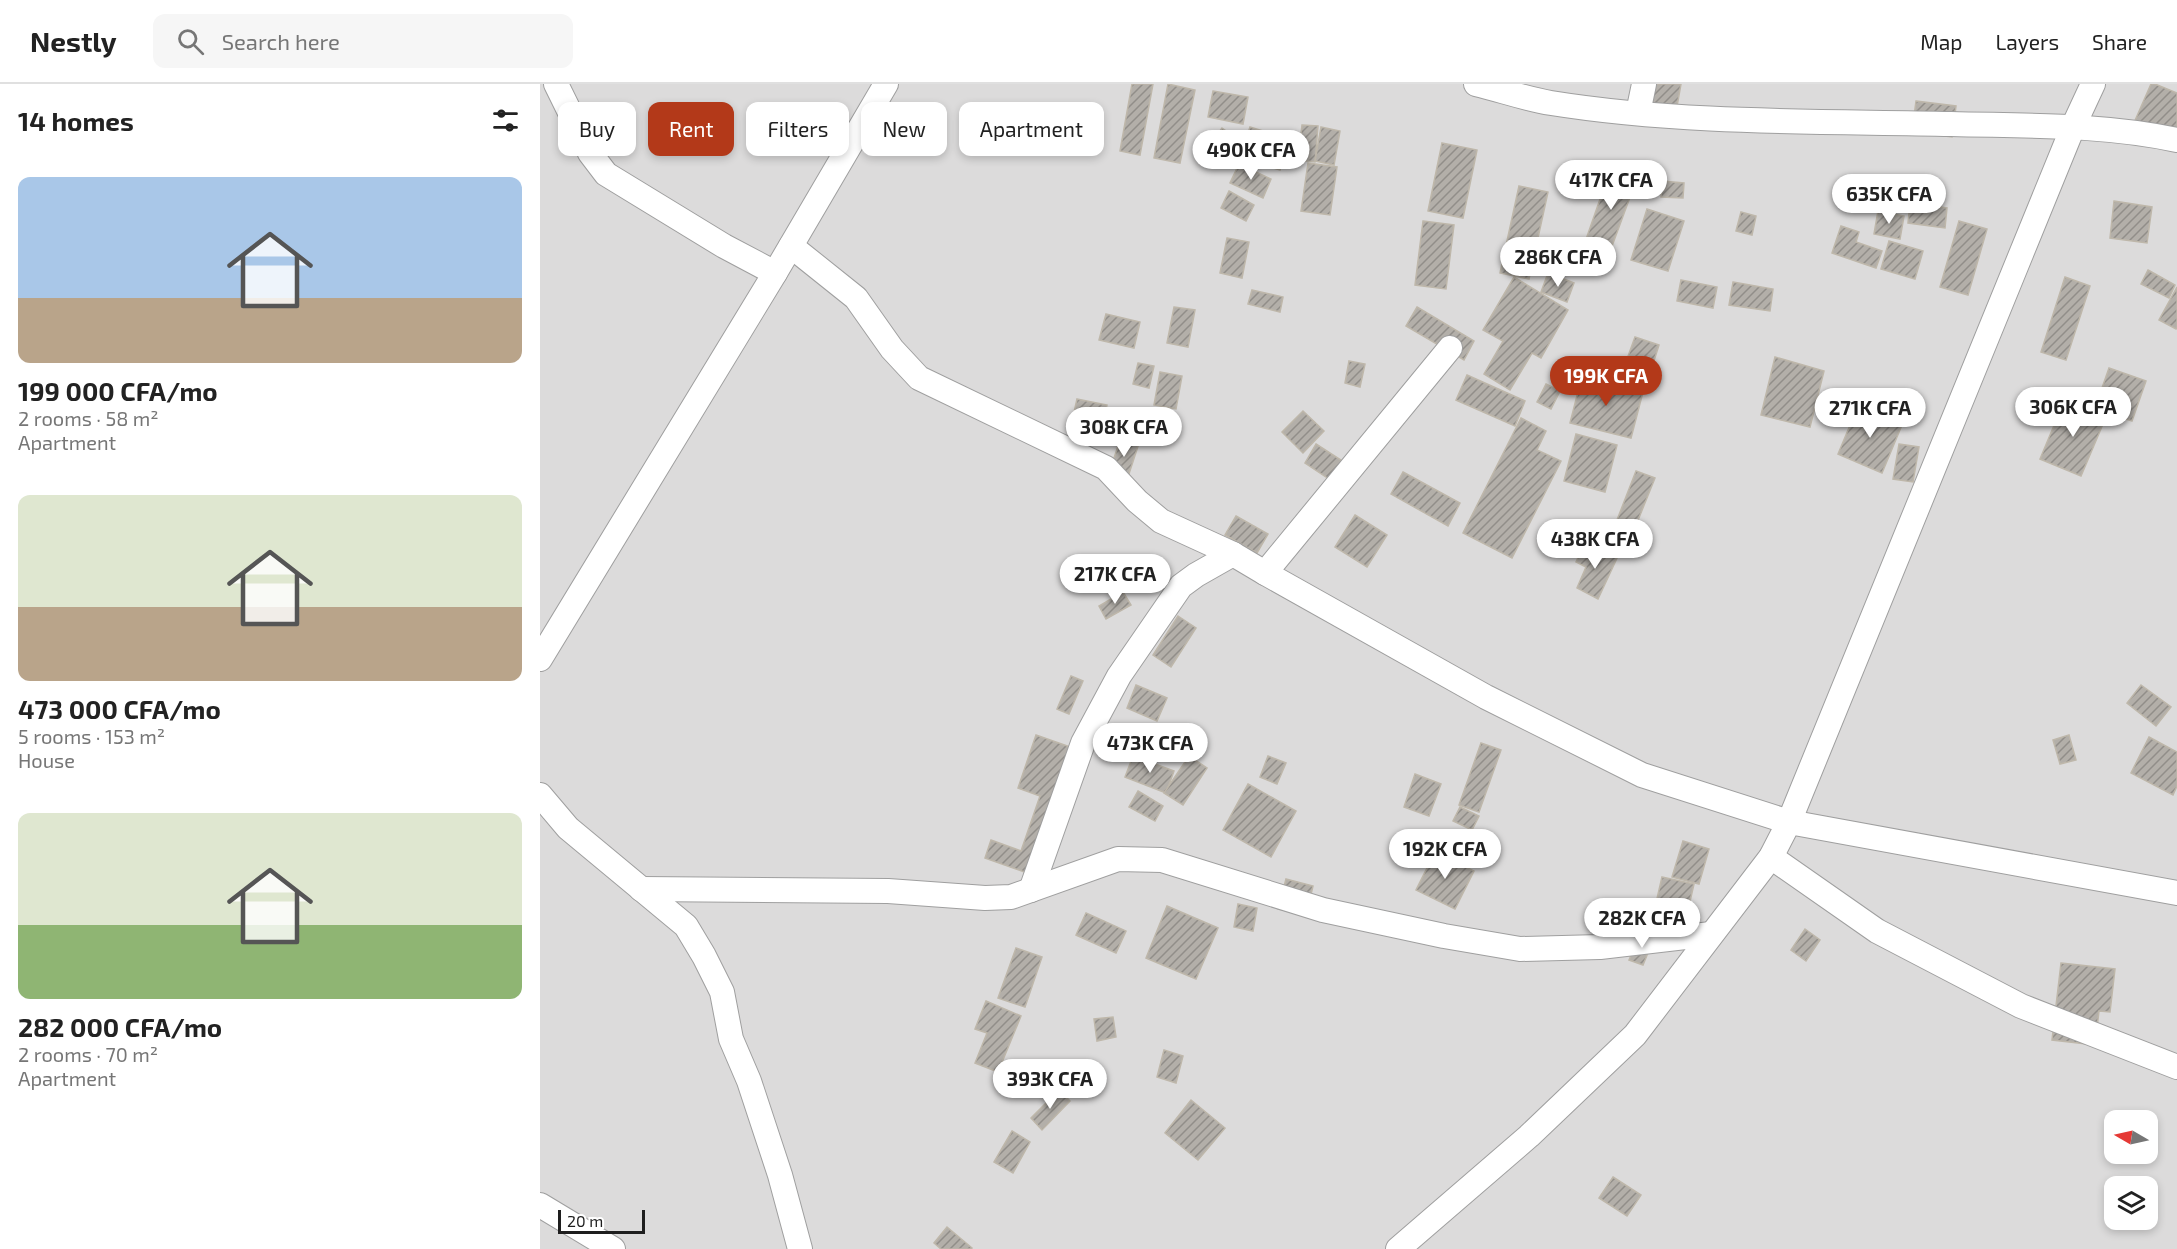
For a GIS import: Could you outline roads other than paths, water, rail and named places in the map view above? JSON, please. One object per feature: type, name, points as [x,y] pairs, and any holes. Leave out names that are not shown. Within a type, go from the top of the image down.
[{"type":"street","points":[[556,84],[590,153],[606,174],[724,246],[775,273]]},
{"type":"street","points":[[540,659],[775,273],[886,84]]},
{"type":"street","points":[[1476,84],[1550,103],[1638,113],[1712,118],[2073,127],[2177,140]]},
{"type":"street","points":[[1638,113],[1644,84]]},
{"type":"street","points":[[1398,1249],[1528,1136],[1635,1035],[1771,857],[1789,822],[2073,127],[2093,84]]},
{"type":"street","points":[[791,246],[856,298],[892,349],[919,378],[1106,468],[1137,501],[1161,521],[1233,554],[1486,697],[1642,775],[1789,822],[2177,894]]},
{"type":"street","points":[[1265,573],[1449,348]]},
{"type":"street","points":[[1031,890],[1083,743],[1119,676],[1181,586],[1233,554]]},
{"type":"street","points":[[540,795],[568,828],[687,926],[722,992],[731,1039],[780,1175],[800,1249]]},
{"type":"street","points":[[1771,857],[1877,931],[2010,1000],[2177,1067]]},
{"type":"street","points":[[641,889],[888,891],[985,898],[1011,897],[1118,859],[1162,860],[1323,910],[1520,950],[1600,947],[1711,934]]},
{"type":"street","points":[[540,1205],[613,1249]]}]
